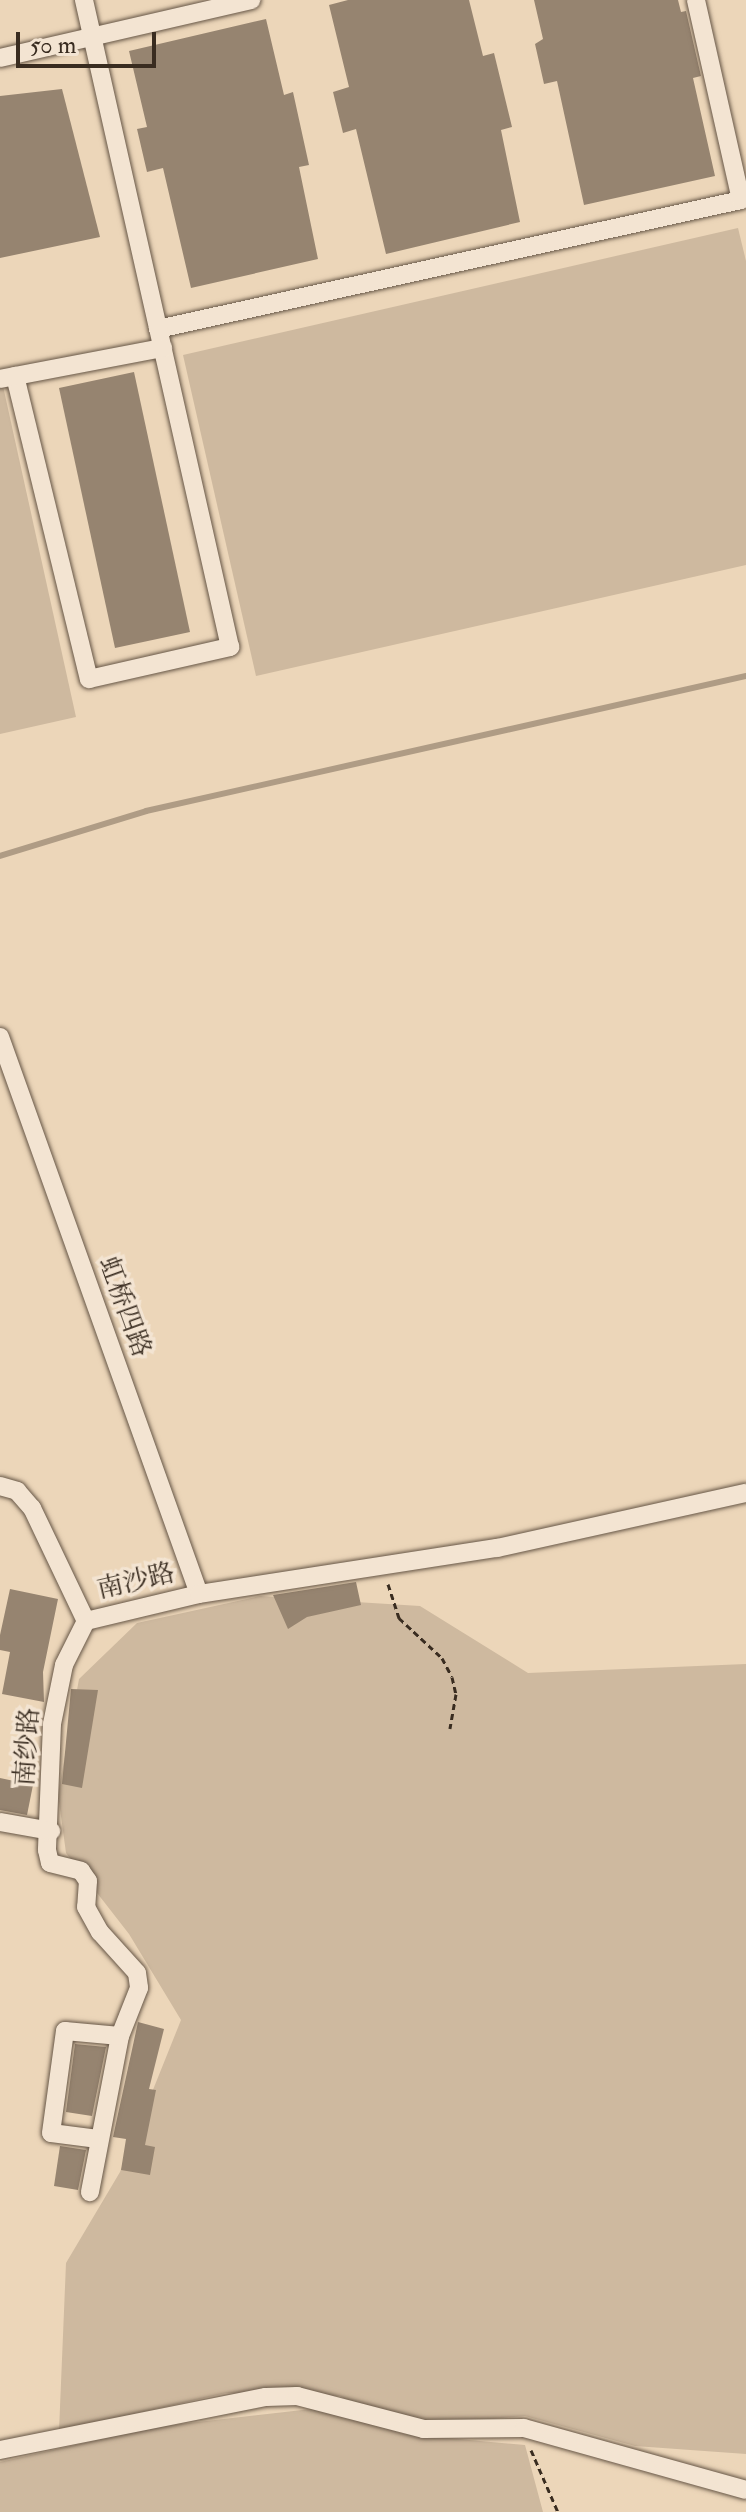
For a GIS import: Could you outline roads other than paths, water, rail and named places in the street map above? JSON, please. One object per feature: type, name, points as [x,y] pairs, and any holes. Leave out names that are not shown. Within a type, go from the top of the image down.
[{"type":"street","points":[[84,0],[92,38],[163,348],[230,647],[89,679],[8,377],[163,348]]},
{"type":"street","points":[[0,58],[251,0]]},
{"type":"street","points":[[158,329],[741,200],[696,0]]},
{"type":"street","name":"虹桥四路","points":[[0,1037],[199,1594]]},
{"type":"street","points":[[0,1486],[17,1491],[32,1508],[86,1621]]},
{"type":"street","name":"南沙路","points":[[86,1621],[199,1594],[497,1548],[746,1493]]},
{"type":"street","name":"南纱路","points":[[0,1822],[51,1831],[52,1724],[64,1665],[86,1621]]},
{"type":"street","points":[[51,1831],[50,1863],[81,1871],[88,1881],[86,1907],[137,1973],[139,1988],[120,2036],[90,2192]]},
{"type":"street","points":[[98,2139],[51,2133],[65,2031],[120,2036]]},
{"type":"street","points":[[0,2450],[266,2397],[328,2401],[356,2414],[424,2429],[524,2428],[746,2490]]},
{"type":"waterway","points":[[0,856],[146,811],[746,676]]}]
